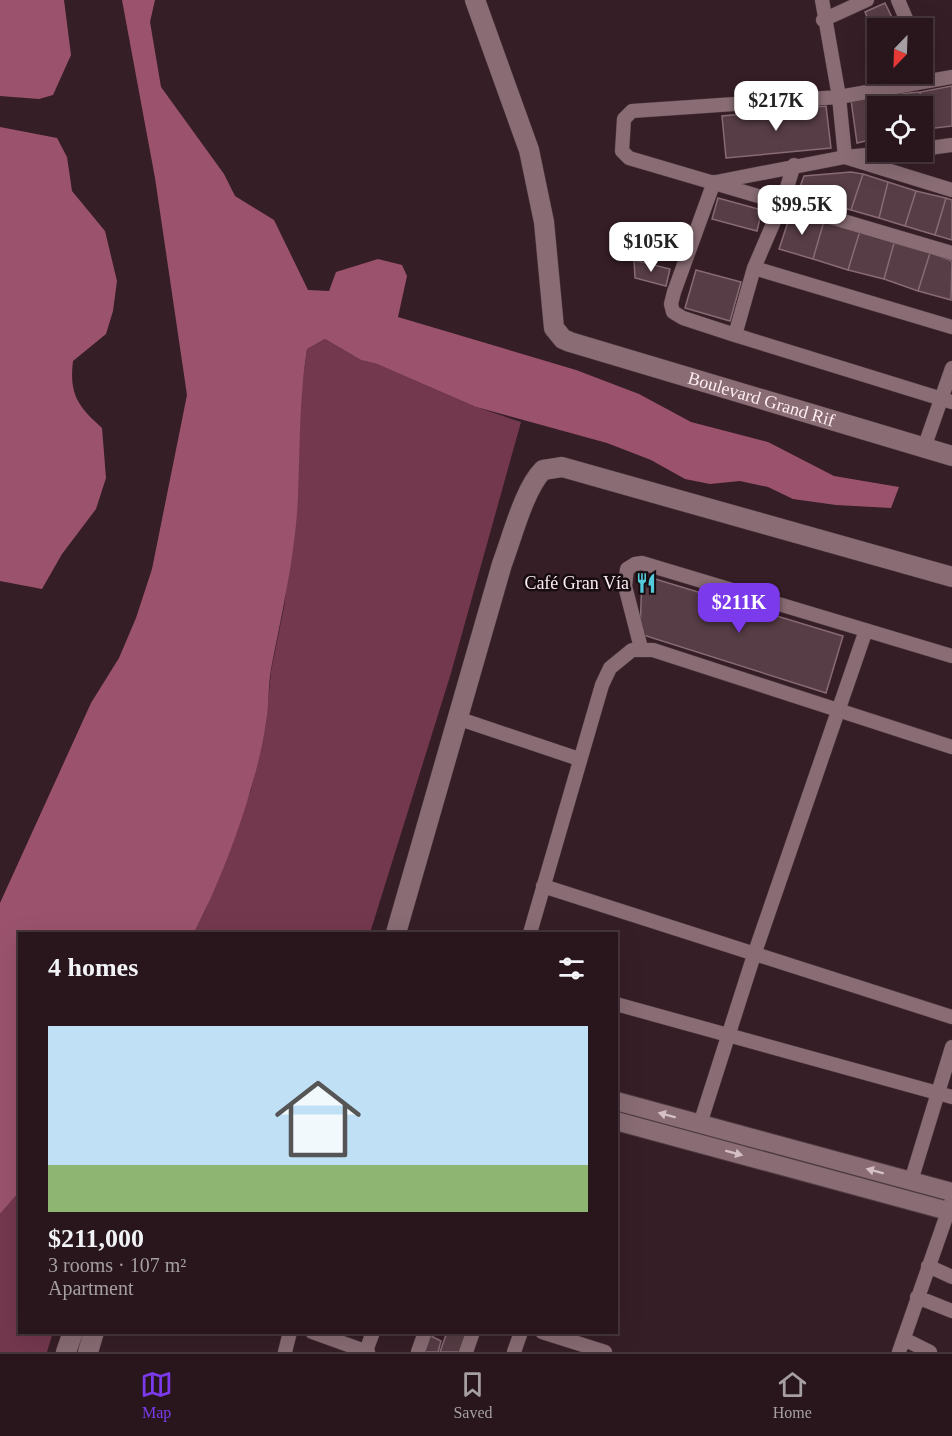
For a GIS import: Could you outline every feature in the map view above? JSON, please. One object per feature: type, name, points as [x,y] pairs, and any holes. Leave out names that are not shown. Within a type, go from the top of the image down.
[{"type":"main road","name":"Boulevard Grand Rif","points":[[475,0],[514,102],[529,150],[544,222],[554,328],[557,335],[570,342],[952,456]]},
{"type":"main road","points":[[396,932],[460,719],[496,584],[535,480],[543,470],[555,466],[589,474],[952,577]]},
{"type":"main road","points":[[66,1352],[72,1334]]},
{"type":"main road","points":[[88,1352],[93,1334]]},
{"type":"street","points":[[822,0],[823,20],[839,97],[845,157]]},
{"type":"street","points":[[823,20],[867,0]]},
{"type":"street","points":[[898,0],[906,18]]},
{"type":"street","points":[[933,77],[952,76]]},
{"type":"street","points":[[893,84],[839,97],[632,111],[626,114],[623,123],[622,151],[626,157],[952,253]]},
{"type":"street","points":[[933,147],[952,145]]},
{"type":"street","points":[[714,182],[794,165],[867,155]]},
{"type":"street","points":[[845,157],[952,190]]},
{"type":"street","points":[[735,335],[754,268],[782,203],[794,165]]},
{"type":"street","points":[[714,182],[677,284],[671,309],[683,318],[947,400]]},
{"type":"street","points":[[754,268],[952,327]]},
{"type":"street","points":[[924,448],[947,400],[952,368]]},
{"type":"street","points":[[641,648],[625,586],[627,570],[635,564],[642,563],[952,656]]},
{"type":"street","points":[[700,1124],[754,955],[866,630]]},
{"type":"street","points":[[530,932],[605,676],[624,655],[641,648],[653,650],[952,747]]},
{"type":"street","points":[[460,719],[579,759]]},
{"type":"street","points":[[543,886],[952,1017]]},
{"type":"street","points":[[618,1005],[952,1097]]},
{"type":"street","points":[[910,1181],[952,1047]]},
{"type":"street","points":[[618,1102],[952,1192]]},
{"type":"street","points":[[618,1122],[951,1208],[928,1266],[902,1345],[930,1352]]},
{"type":"street","points":[[928,1266],[952,1277]]},
{"type":"street","points":[[917,1297],[952,1311]]},
{"type":"street","points":[[285,1352],[290,1334]]},
{"type":"street","points":[[315,1334],[337,1347],[367,1352],[372,1334]]},
{"type":"street","points":[[418,1352],[424,1334]]},
{"type":"street","points":[[466,1352],[472,1334]]},
{"type":"street","points":[[514,1352],[520,1334]]},
{"type":"street","points":[[549,1334],[605,1352]]},
{"type":"street","points":[[556,1352],[560,1337]]},
{"type":"shaded area","points":[[0,0],[64,0],[71,55],[53,95],[39,99],[0,96]]},
{"type":"shaded area","points":[[122,0],[155,0],[150,22],[161,87],[224,174],[235,196],[274,220],[308,290],[329,291],[336,272],[378,259],[402,265],[407,276],[398,317],[576,370],[639,394],[691,422],[768,442],[834,476],[899,487],[891,508],[836,505],[793,499],[768,487],[740,481],[710,484],[685,479],[651,460],[607,443],[476,407],[377,364],[361,360],[325,339],[307,349],[301,405],[298,499],[291,563],[271,669],[267,716],[261,748],[238,831],[194,932],[18,932],[18,1193],[0,1214],[0,903],[91,703],[119,658],[136,618],[152,569],[187,395],[155,178]]},
{"type":"shaded area","points":[[0,127],[57,138],[67,157],[72,191],[105,231],[117,281],[113,311],[106,334],[73,361],[72,373],[72,383],[77,399],[102,428],[106,478],[96,509],[62,554],[42,589],[0,581]]},
{"type":"shaded area","points":[[325,339],[361,360],[377,364],[476,407],[521,422],[451,673],[370,932],[194,932],[205,911],[251,790],[266,724],[271,671],[284,607],[298,500],[299,409],[307,349]]},
{"type":"shaded area","points":[[18,1193],[18,1334],[52,1334],[47,1352],[0,1352],[0,1214]]},
{"type":"building","points":[[885,3],[892,18],[867,18],[865,12]]},
{"type":"building","points":[[952,86],[952,126],[933,128],[933,96],[921,96],[920,92]]},
{"type":"building","points":[[920,92],[921,96],[883,96]]},
{"type":"building","points":[[867,98],[867,141],[857,143],[851,100]]},
{"type":"building","points":[[826,106],[831,148],[726,158],[722,116]]},
{"type":"building","points":[[851,172],[863,174],[851,210],[797,195],[804,176]]},
{"type":"building","points":[[863,174],[888,182],[879,218],[851,210]]},
{"type":"building","points":[[888,182],[916,191],[905,226],[879,218]]},
{"type":"building","points":[[916,191],[946,198],[935,235],[905,226]]},
{"type":"building","points":[[718,198],[762,210],[757,231],[712,219]]},
{"type":"building","points":[[946,198],[952,200],[952,240],[935,235]]},
{"type":"building","points":[[791,213],[824,221],[813,259],[779,249]]},
{"type":"building","points":[[824,221],[860,231],[848,270],[813,259]]},
{"type":"building","points":[[860,231],[894,243],[884,279],[848,270]]},
{"type":"building","points":[[894,243],[930,253],[918,291],[884,279]]},
{"type":"building","points":[[930,253],[952,261],[951,300],[918,291]]},
{"type":"building","points":[[634,260],[670,269],[666,286],[635,278]]},
{"type":"building","points":[[696,270],[741,282],[730,321],[685,308]]},
{"type":"building","points":[[642,575],[843,636],[826,693],[640,634]]},
{"type":"building","points":[[427,1334],[441,1341],[438,1352],[421,1352]]},
{"type":"building","points":[[446,1334],[468,1334],[460,1352],[440,1352]]},
{"type":"place","name":"Café Gran Vía","points":[[646,583]]}]
